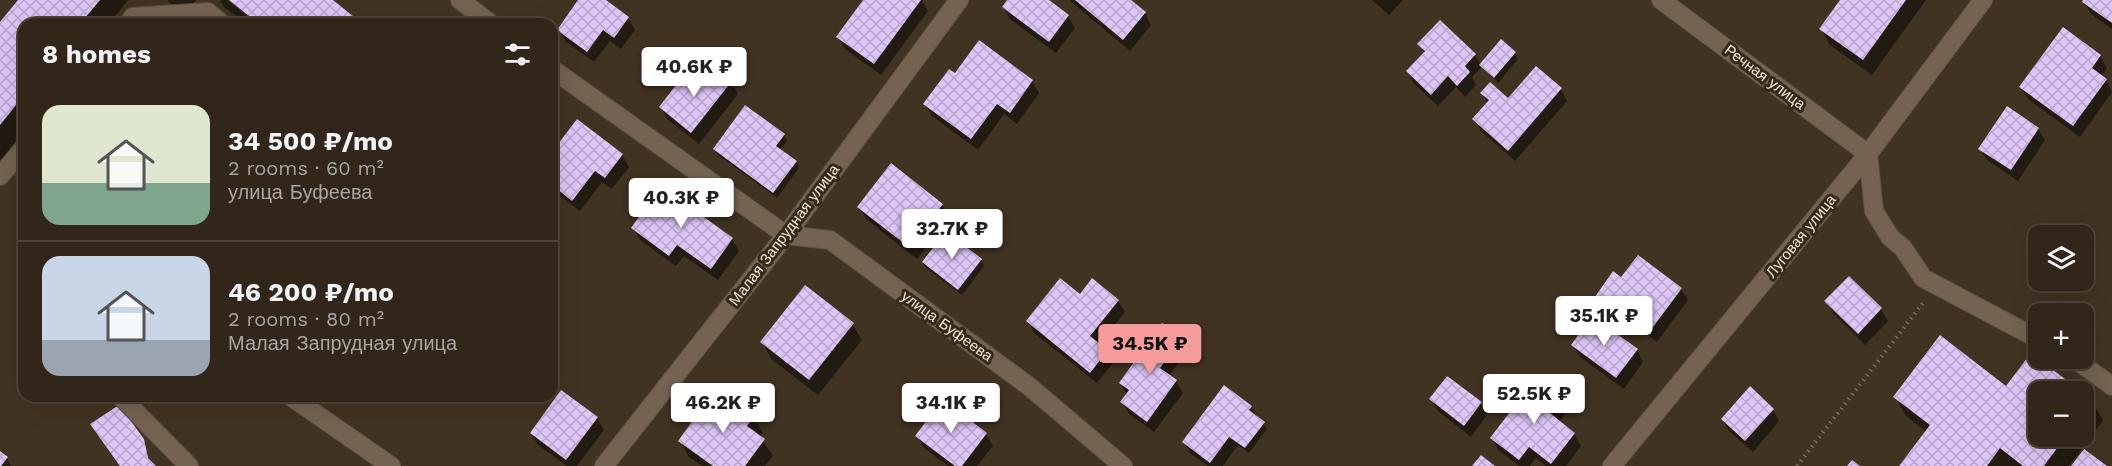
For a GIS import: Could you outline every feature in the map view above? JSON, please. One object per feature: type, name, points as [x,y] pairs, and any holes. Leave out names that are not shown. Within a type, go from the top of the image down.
[{"type":"street","points":[[460,0],[483,18]]},
{"type":"street","name":"Речная улица","points":[[1661,0],[1868,154]]},
{"type":"street","name":"Луговая улица","points":[[1612,466],[1868,154],[1983,0]]},
{"type":"street","name":"Малая Запрудная улица","points":[[604,466],[786,235],[955,1]]},
{"type":"street","points":[[133,18],[208,12],[215,18]]},
{"type":"street","name":"улица Буфеева","points":[[558,73],[786,235],[830,240],[1030,387],[1123,466]]},
{"type":"street","points":[[1868,154],[1874,211],[1890,237],[1903,248],[1923,278],[2028,334]]},
{"type":"street","points":[[0,176],[18,155]]},
{"type":"street","points":[[2088,369],[2112,386]]},
{"type":"street","points":[[126,402],[189,466]]},
{"type":"street","points":[[299,402],[391,466]]},
{"type":"path","points":[[1797,466],[1936,286]]},
{"type":"building","points":[[18,0],[100,0],[85,18],[18,18],[18,102],[0,125],[0,22]]},
{"type":"building","points":[[229,0],[333,0],[356,18],[252,18]]},
{"type":"building","points":[[578,0],[606,0],[629,17],[614,38],[603,30],[587,52],[558,29]]},
{"type":"building","points":[[863,0],[921,0],[874,64],[836,37]]},
{"type":"building","points":[[1007,0],[1049,0],[1069,15],[1049,42],[1002,7]]},
{"type":"building","points":[[1075,0],[1131,0],[1146,12],[1123,40]]},
{"type":"building","points":[[1840,0],[1906,0],[1863,60],[1819,29]]},
{"type":"building","points":[[2083,0],[2112,0],[2112,23],[2082,2]]},
{"type":"building","points":[[1440,20],[1476,54],[1465,66],[1470,72],[1457,86],[1448,76],[1431,95],[1406,71],[1425,51],[1417,44]]},
{"type":"building","points":[[2063,27],[2101,55],[2092,68],[2107,79],[2073,126],[2019,87]]},
{"type":"building","points":[[1501,39],[1516,52],[1494,78],[1479,65]]},
{"type":"building","points":[[979,40],[1033,80],[1010,113],[997,104],[971,139],[923,104],[949,69],[955,73]]},
{"type":"building","points":[[691,66],[710,82],[719,71],[732,81],[691,133],[659,107]]},
{"type":"building","points":[[1536,66],[1562,88],[1508,151],[1472,119],[1489,100],[1480,93],[1490,82],[1508,98]]},
{"type":"building","points":[[745,105],[785,134],[776,146],[797,161],[773,193],[713,149]]},
{"type":"building","points":[[2007,106],[2039,128],[2011,170],[1978,149]]},
{"type":"building","points":[[577,119],[623,154],[605,178],[595,171],[572,201],[558,190],[558,144]]},
{"type":"building","points":[[891,163],[943,204],[910,248],[857,207]]},
{"type":"building","points":[[661,186],[733,238],[711,269],[677,245],[669,256],[631,228]]},
{"type":"building","points":[[946,231],[982,259],[958,290],[922,262]]},
{"type":"building","points":[[1638,255],[1682,288],[1650,331],[1626,313],[1618,324],[1590,304],[1613,271],[1621,277]]},
{"type":"building","points":[[1849,276],[1882,308],[1858,334],[1824,301]]},
{"type":"building","points":[[1060,278],[1080,294],[1092,278],[1119,300],[1090,336],[1108,350],[1090,373],[1026,321]]},
{"type":"building","points":[[805,285],[854,323],[809,380],[760,342]]},
{"type":"building","points":[[1592,316],[1638,349],[1616,378],[1571,345]]},
{"type":"building","points":[[1162,323],[1182,337],[1160,368],[1177,380],[1147,422],[1120,402],[1129,390],[1119,383]]},
{"type":"building","points":[[1940,335],[2006,386],[2028,357],[2028,369],[2052,369],[2068,381],[2028,381],[2028,447],[2058,447],[2044,466],[2023,466],[2000,448],[1987,466],[1899,466],[1930,425],[1893,397]]},
{"type":"building","points":[[1447,376],[1482,402],[1464,426],[1429,399]]},
{"type":"building","points":[[1536,378],[1562,398],[1550,413],[1575,433],[1551,464],[1529,447],[1519,460],[1490,438]]},
{"type":"building","points":[[1224,385],[1252,406],[1249,410],[1265,422],[1245,448],[1229,437],[1210,463],[1182,442]]},
{"type":"building","points":[[1750,386],[1774,409],[1745,441],[1721,419]]},
{"type":"building","points":[[561,390],[598,417],[566,460],[530,433],[552,402],[558,402],[558,394]]},
{"type":"building","points":[[727,395],[755,416],[747,426],[765,439],[745,466],[713,466],[678,441],[709,398],[719,406]]},
{"type":"building","points":[[943,399],[987,433],[962,466],[955,466],[915,436]]},
{"type":"building","points":[[119,405],[144,439],[148,458],[156,466],[120,466],[90,424]]},
{"type":"building","points":[[2084,449],[2107,466],[2071,466]]},
{"type":"building","points":[[0,451],[8,457],[1,466],[0,466]]},
{"type":"building","points":[[1481,455],[1495,466],[1472,466]]},
{"type":"building","points":[[1852,460],[1860,466],[1847,466]]}]
